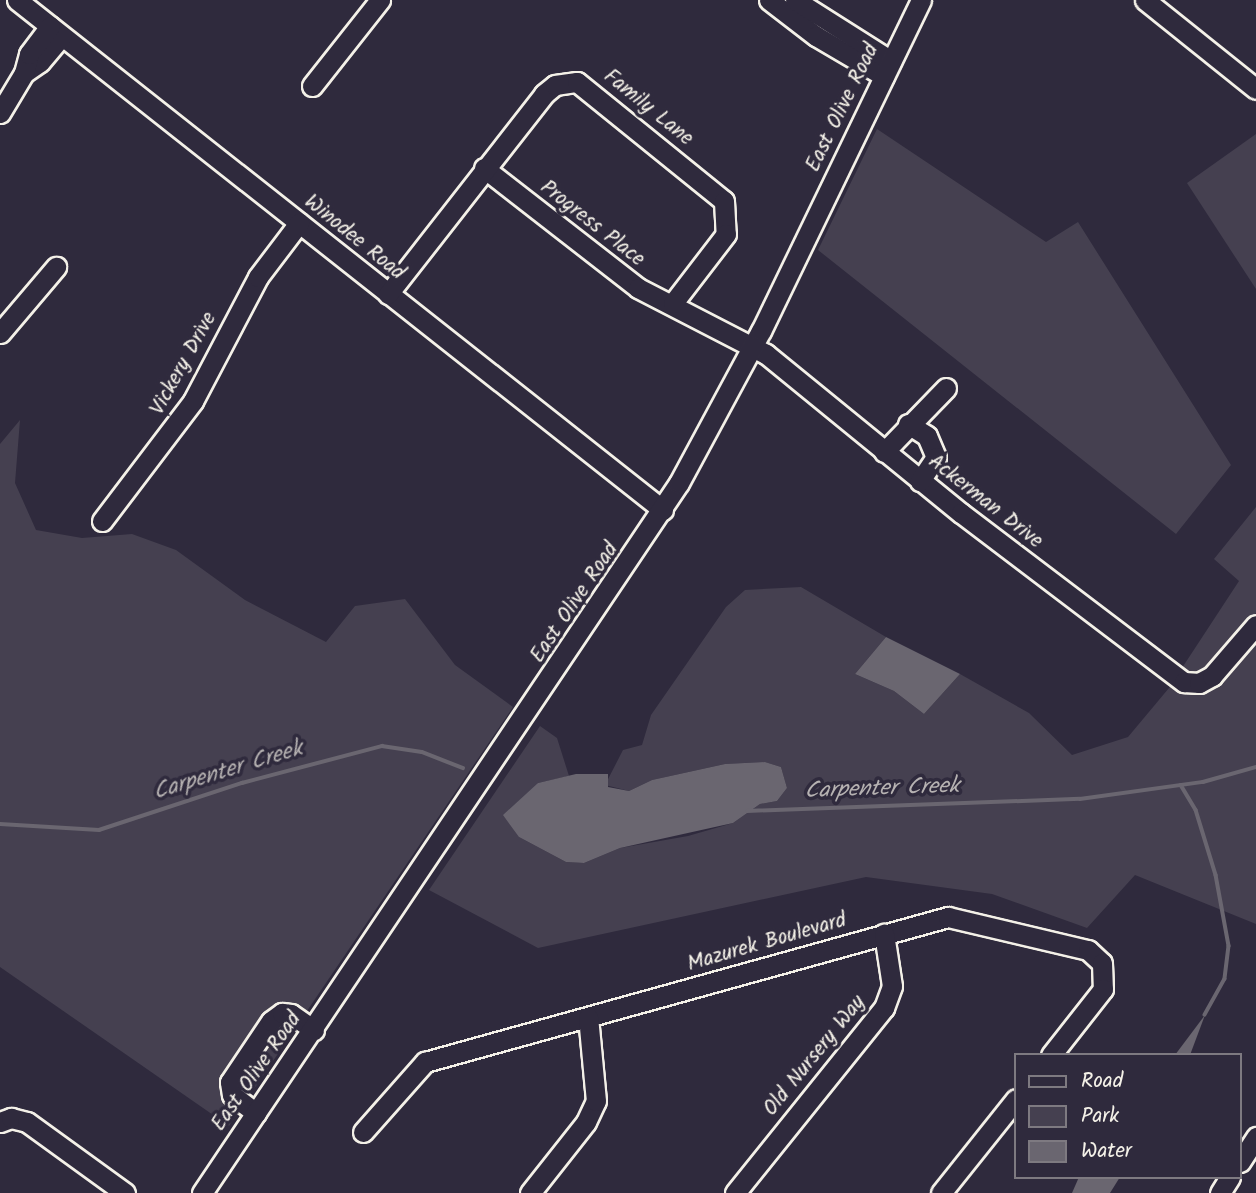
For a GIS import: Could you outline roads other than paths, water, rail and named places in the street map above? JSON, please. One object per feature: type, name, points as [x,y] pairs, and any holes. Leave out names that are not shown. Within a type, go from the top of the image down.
[{"type":"street","name":"Winodee Road","points":[[17,0],[663,510]]},
{"type":"street","points":[[312,86],[380,0]]},
{"type":"street","name":"East Olive Road","points":[[208,1191],[256,1113],[663,510],[752,346],[921,0]]},
{"type":"street","points":[[1145,0],[1256,89]]},
{"type":"street","points":[[783,2],[816,36],[887,69]]},
{"type":"street","points":[[0,113],[24,73],[29,54],[56,31]]},
{"type":"street","name":"Family Lane","points":[[388,294],[484,168],[555,85],[577,82],[589,87],[724,201],[726,234],[673,303]]},
{"type":"street","name":"Progress Place","points":[[484,168],[638,288],[673,303],[752,346]]},
{"type":"street","name":"Vickery Drive","points":[[102,521],[193,401],[258,277],[299,223]]},
{"type":"street","points":[[0,334],[56,267]]},
{"type":"street","name":"Ackerman Drive","points":[[752,346],[920,481],[1184,682],[1196,683],[1223,667],[1256,625]]},
{"type":"street","points":[[884,452],[908,424],[946,388]]},
{"type":"street","points":[[908,424],[927,436],[936,457],[920,481]]},
{"type":"street","name":"Mazurek Boulevard","points":[[363,1132],[425,1062],[884,934],[961,918],[1097,956],[1105,972],[1103,989],[1053,1053]]},
{"type":"street","name":"Old Nursery Way","points":[[735,1193],[884,1007],[892,986],[884,934]]},
{"type":"street","points":[[256,1113],[232,1096],[230,1082],[271,1021],[282,1013],[291,1014],[314,1030]]},
{"type":"street","points":[[530,1193],[586,1122],[596,1101],[588,1017]]},
{"type":"street","points":[[941,1193],[1014,1102]]},
{"type":"street","points":[[0,1122],[12,1118],[27,1122],[125,1193]]},
{"type":"street","points":[[1242,1159],[1256,1137]]},
{"type":"water","points":[[886,637],[960,674],[924,714],[894,691],[855,674]]},
{"type":"water","points":[[765,762],[781,767],[787,788],[777,801],[760,804],[733,823],[620,848],[584,863],[566,862],[519,837],[503,815],[538,783],[576,774],[608,774],[608,787],[629,791],[652,780],[725,764]]},
{"type":"water","points":[[1205,1015],[1191,1053],[1176,1053]]},
{"type":"water","points":[[1078,1179],[1119,1179],[1110,1193],[1072,1193]]},
{"type":"waterway","name":"Carpenter Creek","points":[[0,824],[99,830],[242,783],[382,746],[422,752],[463,768]]},
{"type":"waterway","name":"Carpenter Creek","points":[[747,811],[1080,799],[1203,782],[1256,767]]},
{"type":"waterway","points":[[1181,785],[1196,810],[1216,875],[1229,946],[1225,979],[1205,1015]]}]
